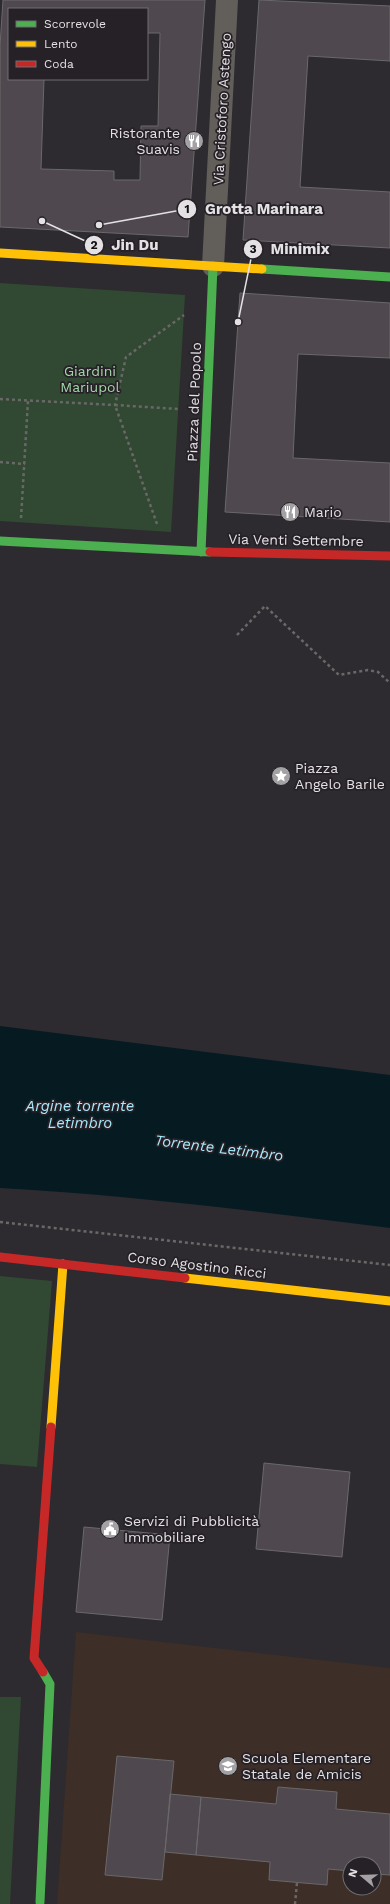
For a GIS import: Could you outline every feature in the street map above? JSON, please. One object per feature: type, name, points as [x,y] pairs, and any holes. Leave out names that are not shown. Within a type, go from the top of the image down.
[{"type":"street","name":"Via Cristoforo Astengo","points":[[213,266],[228,0]]},
{"type":"street","points":[[0,253],[390,277]]},
{"type":"street","name":"Piazza del Popolo","points":[[201,552],[213,266]]},
{"type":"street","points":[[0,541],[201,552]]},
{"type":"street","name":"Via Venti Settembre","points":[[201,552],[390,556]]},
{"type":"street","name":"Corso Agostino Ricci","points":[[0,1257],[390,1301]]},
{"type":"street","points":[[40,1903],[50,1684],[34,1658],[63,1264]]},
{"type":"path","points":[[159,531],[115,405],[126,357],[184,315]]},
{"type":"path","points":[[0,399],[178,409]]},
{"type":"path","points":[[21,522],[28,400]]},
{"type":"path","points":[[0,462],[25,464]]},
{"type":"path","points":[[237,635],[265,606],[339,675],[368,670],[378,672],[390,683]]},
{"type":"path","points":[[0,1222],[390,1264]]},
{"type":"path","points":[[295,1904],[297,1883]]},
{"type":"shaded area","name":"Scuola Elementare Statale de Amicis","points":[[76,1632],[390,1668],[390,1904],[57,1904]]},
{"type":"green space","name":"Giardini Mariupol","points":[[0,283],[185,295],[171,532],[0,521]]},
{"type":"green space","points":[[0,1276],[52,1281],[37,1467],[0,1464]]},
{"type":"green space","points":[[0,1697],[21,1697],[10,1904],[0,1904]]},
{"type":"water","name":"Argine torrente Letimbro","points":[[0,1026],[390,1075],[390,1228],[147,1200],[0,1188]]},
{"type":"building","points":[[3,0],[205,0],[188,237],[0,227],[0,46]],"holes":[[[8,8],[148,8],[148,33],[160,33],[158,126],[141,126],[140,180],[114,180],[114,171],[41,169],[44,80],[8,80]]]},
{"type":"building","points":[[259,0],[390,6],[390,61],[308,56],[300,187],[390,192],[390,248],[243,240]]},
{"type":"building","points":[[240,293],[390,303],[390,358],[298,354],[293,458],[390,463],[390,522],[225,512]]},
{"type":"building","points":[[264,1463],[350,1472],[342,1557],[256,1549]]},
{"type":"building","points":[[84,1527],[170,1535],[162,1620],[76,1612]]},
{"type":"building","points":[[117,1756],[174,1761],[162,1880],[105,1875]]},
{"type":"building","points":[[278,1787],[337,1792],[336,1809],[390,1814],[390,1875],[382,1874],[382,1856],[342,1856],[342,1870],[328,1869],[327,1885],[269,1880],[270,1862],[196,1855],[201,1797],[276,1804]]},
{"type":"building","points":[[170,1794],[201,1797],[196,1855],[165,1852]]},
{"type":"traffic: fast","points":[[201,552],[213,266]]},
{"type":"traffic: fast","points":[[262,269],[390,277]]},
{"type":"traffic: fast","points":[[0,541],[210,552]]},
{"type":"traffic: fast","points":[[40,1902],[50,1684],[43,1672]]},
{"type":"traffic: slow","points":[[0,253],[262,269]]},
{"type":"traffic: slow","points":[[51,1427],[63,1264]]},
{"type":"traffic: slow","points":[[185,1278],[390,1301]]},
{"type":"traffic: jam","points":[[210,552],[390,556]]},
{"type":"traffic: jam","points":[[0,1257],[185,1278]]},
{"type":"traffic: jam","points":[[43,1672],[34,1658],[51,1427]]},
{"type":"place","name":"Ristorante Suavis","points":[[194,141]]},
{"type":"place","name":"Jin Du","points":[[42,221]]},
{"type":"place","name":"Grotta Marinara","points":[[99,225]]},
{"type":"place","name":"Minimix","points":[[238,322]]},
{"type":"place","name":"Mario","points":[[290,512]]},
{"type":"place","name":"Piazza Angelo Barile","points":[[281,776]]},
{"type":"place","name":"Servizi di Pubblicità Immobiliare","points":[[110,1529]]},
{"type":"place","name":"Scuola Elementare Statale de Amicis","points":[[228,1766]]},
{"type":"water label","name":"Torrente Letimbro","points":[[219,1148]]}]
